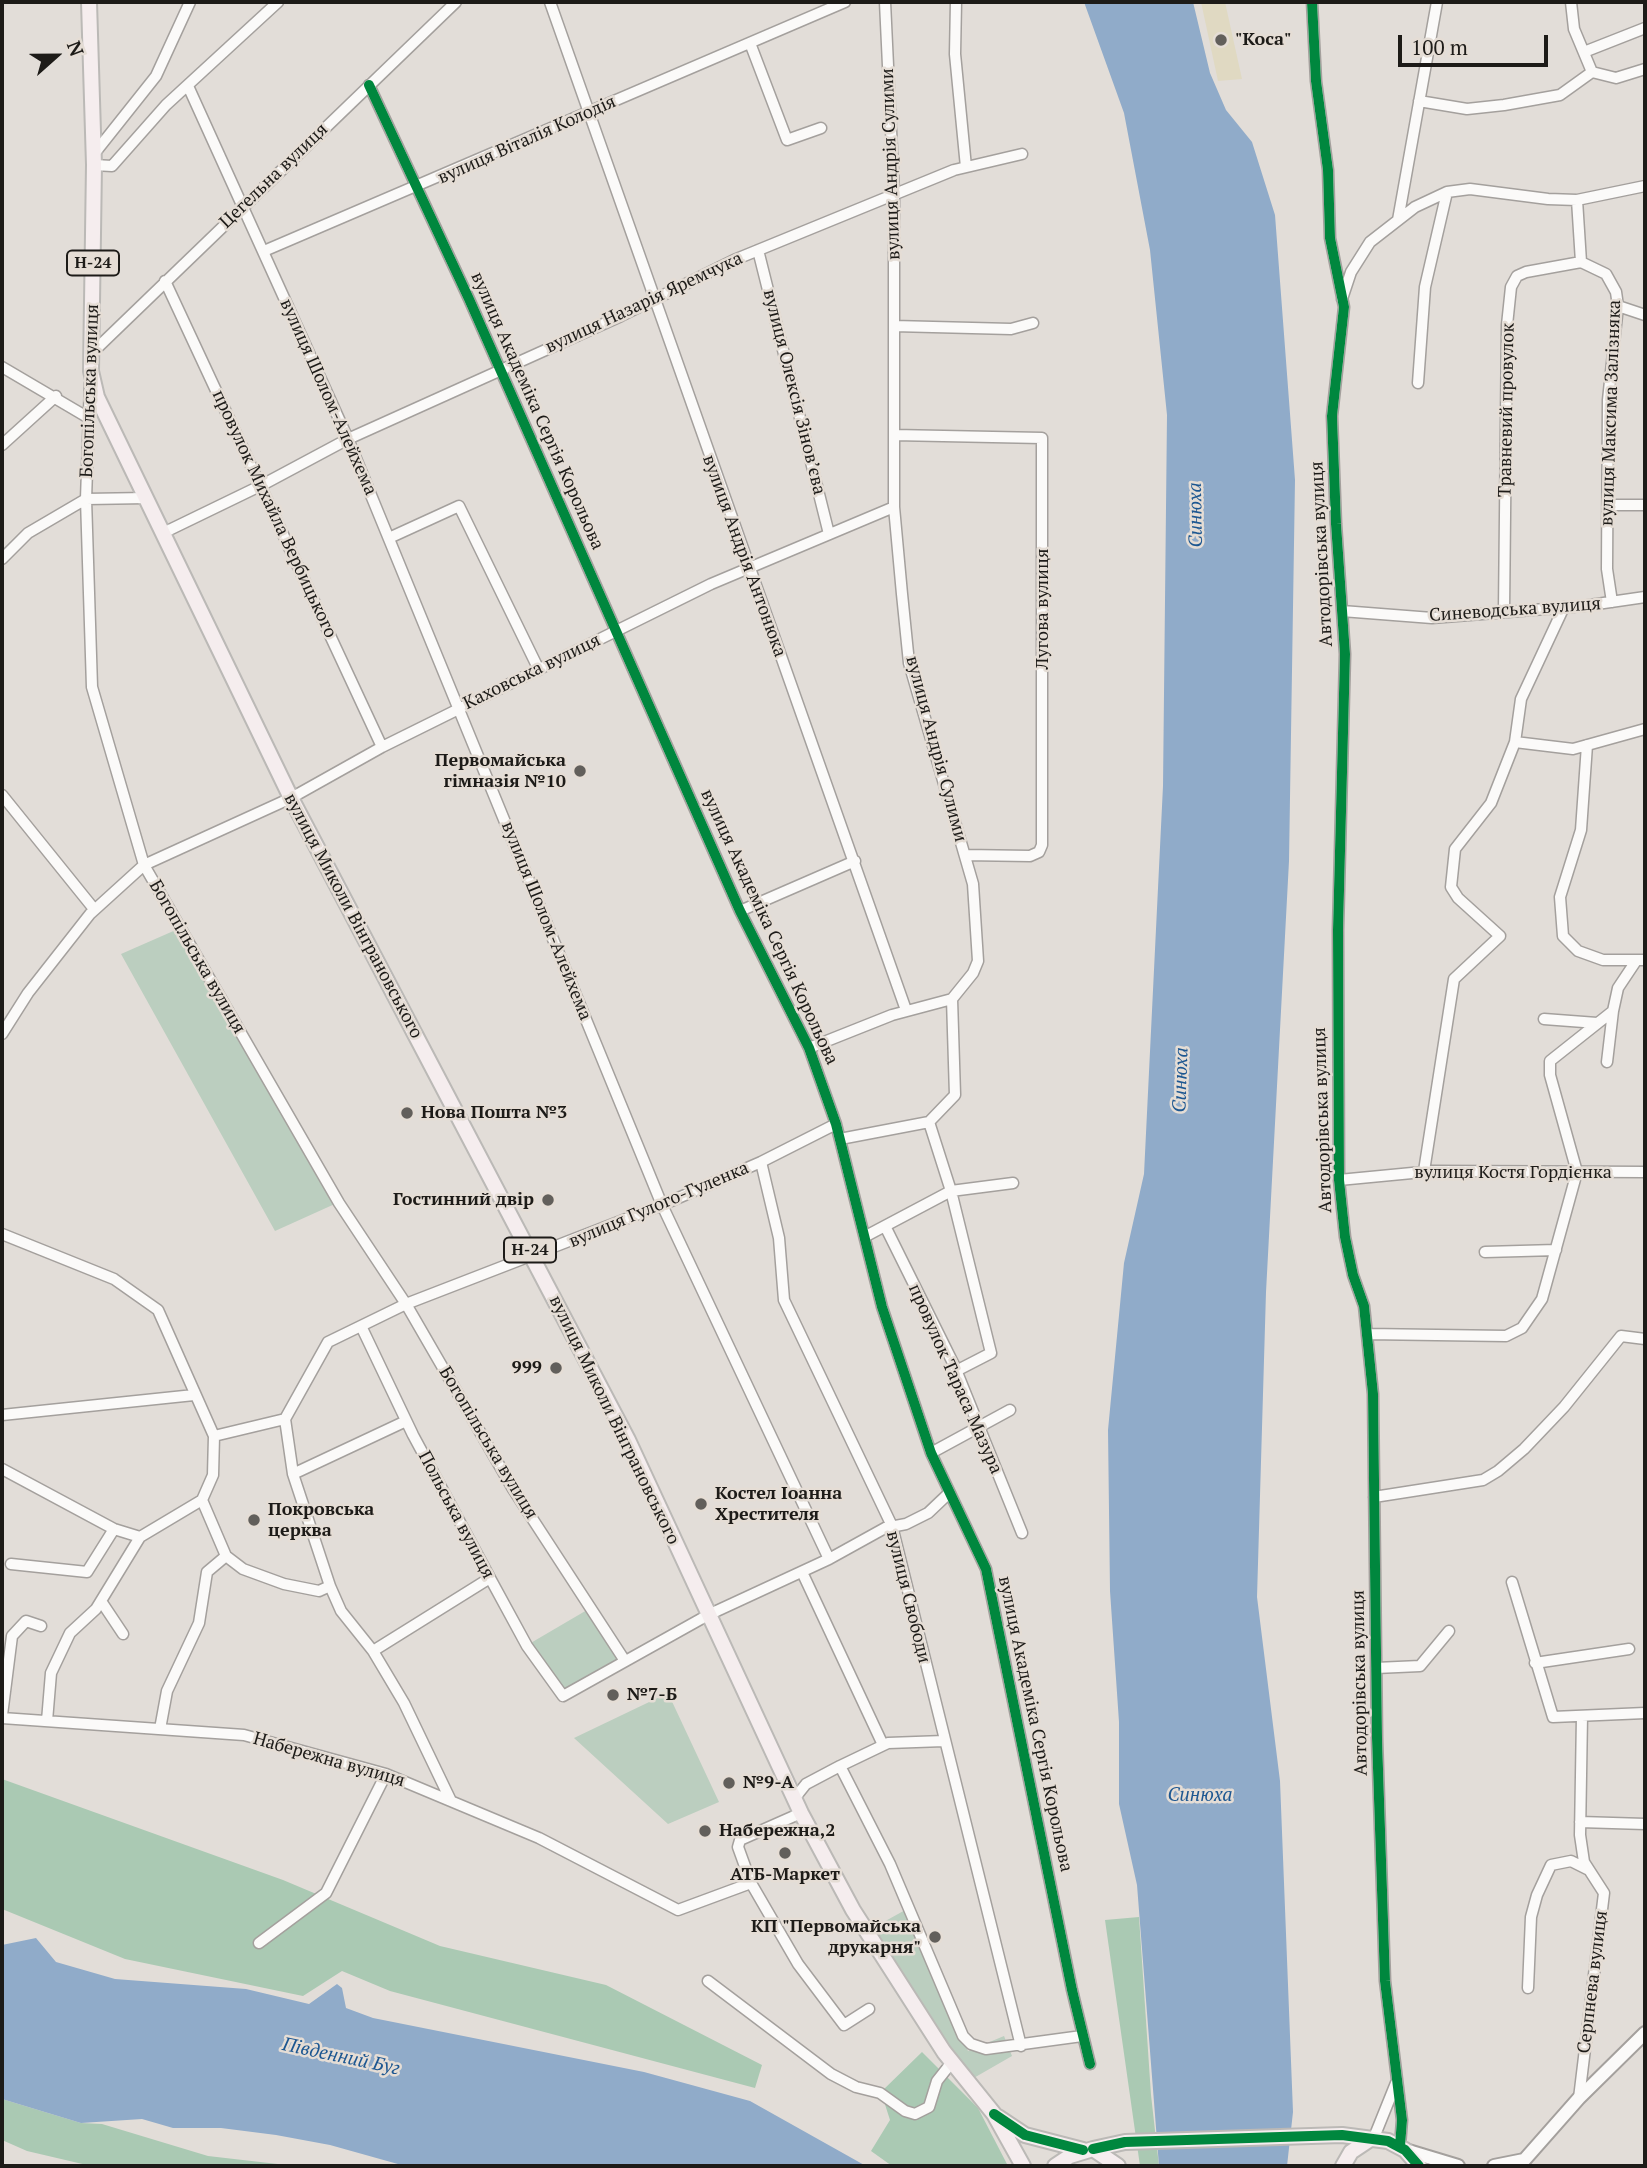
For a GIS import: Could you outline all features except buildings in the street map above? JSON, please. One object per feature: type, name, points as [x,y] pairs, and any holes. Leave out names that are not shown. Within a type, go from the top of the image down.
[{"type":"main road","name":"Богопільська вулиця","points":[[89,2],[94,160],[92,371]]},
{"type":"main road","name":"вулиця Миколи Вінграновського","points":[[92,371],[97,397],[290,798],[628,1440],[801,1813],[853,1910],[952,2062],[994,2114],[1023,2166]]},
{"type":"main road","name":"вулиця Миколи Вінграновського","points":[[994,2114],[1025,2135],[1088,2150]]},
{"type":"main road","name":"Н-24","points":[[1055,2166],[1088,2150],[1125,2141],[1342,2135],[1402,2148]]},
{"type":"main road","points":[[1343,2166],[1351,2152],[1371,2140]]},
{"type":"main road","points":[[1402,2148],[1419,2166]]},
{"type":"main road","name":"Н-24","points":[[1088,2150],[1118,2166]]},
{"type":"street","points":[[190,2],[156,76],[94,160],[112,166],[188,86],[278,2]]},
{"type":"street","name":"Цегельна вулиця","points":[[93,352],[456,2]]},
{"type":"street","name":"вулиця Андрія Антонюка","points":[[550,2],[748,569],[855,861],[906,1010]]},
{"type":"street","name":"вулиця Віталія Колодія","points":[[264,251],[417,188],[845,2]]},
{"type":"street","name":"вулиця Андрія Сулими","points":[[885,2],[894,193],[894,507],[909,663],[973,884],[978,961],[973,973],[952,999]]},
{"type":"street","points":[[956,2],[955,54],[966,167]]},
{"type":"street","points":[[1312,2],[1316,81],[1328,170],[1330,238],[1342,299]]},
{"type":"street","points":[[1398,219],[1437,2]]},
{"type":"street","points":[[1571,2],[1574,29],[1592,72]]},
{"type":"street","points":[[1584,52],[1645,28]]},
{"type":"street","points":[[750,43],[787,140],[821,128]]},
{"type":"street","points":[[1419,101],[1467,108],[1504,105],[1560,94],[1592,72],[1616,78],[1645,69]]},
{"type":"street","name":"вулиця Академіка Сергія Корольова","points":[[369,85],[501,370],[740,911],[809,1048],[836,1124],[882,1307],[931,1453],[948,1494],[986,1569],[1090,2064]]},
{"type":"street","name":"вулиця Шолом-Алейхема","points":[[188,86],[348,439],[662,1205],[829,1559]]},
{"type":"street","name":"вулиця Назарія Яремчука","points":[[163,533],[348,439],[758,250],[894,193],[966,167],[1022,154]]},
{"type":"street","points":[[1418,383],[1425,286],[1447,192],[1470,189],[1577,200],[1645,186]]},
{"type":"street","name":"Автодорівська вулиця","points":[[1402,2148],[1402,2120],[1385,1981],[1376,1668],[1373,1394],[1364,1306],[1353,1275],[1345,1237],[1339,1181],[1336,1091],[1345,654],[1332,416],[1342,299],[1351,272],[1370,242],[1398,219],[1447,192]]},
{"type":"street","points":[[1577,200],[1581,262]]},
{"type":"street","name":"вулиця Олексія Зіновʼєва","points":[[758,250],[829,534]]},
{"type":"street","name":"вулиця Максима Залізняка","points":[[1581,262],[1606,274],[1616,292],[1618,306],[1608,400],[1607,569],[1612,602]]},
{"type":"street","name":"Травневий провулок","points":[[1504,611],[1507,325],[1511,287],[1517,276],[1526,272],[1581,262]]},
{"type":"street","name":"провулок Михайла Вербицького","points":[[165,281],[382,747]]},
{"type":"street","points":[[1618,306],[1645,315]]},
{"type":"street","points":[[894,326],[1011,329],[1033,323]]},
{"type":"street","points":[[2,367],[88,417]]},
{"type":"street","name":"Богопільська вулиця","points":[[92,371],[86,499],[92,687],[144,865],[339,1203],[406,1304],[513,1489],[625,1661]]},
{"type":"street","points":[[2,445],[56,396]]},
{"type":"street","name":"Лугова вулиця","points":[[894,435],[1042,439],[1042,845],[1039,852],[1030,856],[965,855]]},
{"type":"street","points":[[2,559],[28,533],[86,499],[146,498]]},
{"type":"street","points":[[1608,506],[1645,505]]},
{"type":"street","points":[[389,538],[459,506],[539,670]]},
{"type":"street","name":"Каховська вулиця","points":[[2,1034],[28,993],[94,909],[144,865],[290,798],[382,747],[615,631],[748,569],[894,507]]},
{"type":"street","name":"Синеводська вулиця","points":[[1342,611],[1432,618],[1645,597]]},
{"type":"street","points":[[1424,1171],[1454,979],[1500,936],[1458,898],[1451,887],[1455,849],[1491,803],[1515,742],[1521,699],[1564,607]]},
{"type":"street","points":[[1515,742],[1573,749],[1645,729]]},
{"type":"street","points":[[1587,745],[1581,830],[1560,897],[1563,936],[1578,951],[1603,960],[1640,960]]},
{"type":"street","points":[[2,795],[94,909]]},
{"type":"street","points":[[740,911],[855,861]]},
{"type":"street","points":[[1607,1062],[1618,988],[1640,960]]},
{"type":"street","points":[[809,1048],[906,1010],[952,999],[955,1095],[929,1122],[840,1139]]},
{"type":"street","points":[[1367,1334],[1506,1336],[1522,1328],[1542,1299],[1577,1172],[1550,1075],[1550,1061],[1613,1011]]},
{"type":"street","points":[[1544,1019],[1597,1023]]},
{"type":"street","points":[[929,1122],[951,1191],[991,1353],[956,1371]]},
{"type":"street","name":"вулиця Гулого-Гуленка","points":[[285,1419],[328,1342],[406,1304],[534,1257],[761,1163],[836,1124]]},
{"type":"street","name":"вулиця Свободи","points":[[761,1163],[779,1238],[784,1300],[892,1526],[1021,2046]]},
{"type":"street","name":"вулиця Костя Гордієнка","points":[[1339,1181],[1424,1171],[1645,1172]]},
{"type":"street","points":[[866,1236],[951,1191],[1013,1183]]},
{"type":"street","name":"провулок Тараса Мазура","points":[[886,1226],[956,1371],[1022,1533]]},
{"type":"street","points":[[2,1234],[114,1279],[158,1310],[214,1436],[213,1475],[202,1500],[141,1536],[101,1601],[71,1633],[51,1673],[47,1721]]},
{"type":"street","points":[[1485,1252],[1556,1250]]},
{"type":"street","name":"Польська вулиця","points":[[361,1326],[406,1421],[527,1646],[563,1696],[625,1661]]},
{"type":"street","points":[[1374,1497],[1483,1480],[1524,1450],[1564,1407],[1621,1336],[1645,1339]]},
{"type":"street","points":[[2,1415],[194,1395]]},
{"type":"street","points":[[931,1453],[1010,1410]]},
{"type":"street","points":[[214,1436],[285,1419],[293,1474],[330,1587],[341,1611],[373,1651],[404,1703],[451,1801]]},
{"type":"street","points":[[293,1474],[406,1421]]},
{"type":"street","points":[[2,1469],[114,1529],[141,1536]]},
{"type":"street","points":[[625,1661],[708,1615],[829,1559],[892,1526],[906,1524],[928,1513],[948,1494]]},
{"type":"street","points":[[202,1500],[226,1556],[243,1569],[284,1584],[319,1591],[330,1587]]},
{"type":"street","points":[[12,1564],[87,1572],[114,1529]]},
{"type":"street","points":[[160,1729],[167,1690],[200,1623],[206,1572],[226,1556]]},
{"type":"street","points":[[802,1572],[883,1745]]},
{"type":"street","points":[[373,1651],[490,1578]]},
{"type":"street","points":[[1512,1582],[1553,1717],[1645,1713]]},
{"type":"street","points":[[101,1601],[123,1634]]},
{"type":"street","points":[[2,1716],[12,1636],[26,1621],[41,1626]]},
{"type":"street","name":"Автодорівська вулиця","points":[[1376,1668],[1420,1666],[1449,1631]]},
{"type":"street","points":[[1535,1663],[1629,1649]]},
{"type":"street","name":"Набережна вулиця","points":[[2,1716],[244,1735],[386,1774],[540,1838],[678,1910],[751,1883]]},
{"type":"street","name":"Серпнева вулиця","points":[[1579,2098],[1604,1893],[1584,1862],[1580,1822],[1582,1716]]},
{"type":"street","points":[[794,1799],[806,1784],[883,1745],[944,1741]]},
{"type":"street","points":[[840,1766],[890,1864],[963,2036],[971,2044],[986,2049],[1082,2036]]},
{"type":"street","points":[[259,1943],[326,1893],[386,1774]]},
{"type":"street","points":[[801,1813],[740,1840],[738,1847],[751,1883],[798,1964],[844,2025],[869,2009]]},
{"type":"street","points":[[1580,1822],[1645,1824]]},
{"type":"street","points":[[1528,1987],[1531,1917],[1537,1895],[1551,1865],[1571,1861],[1588,1870]]},
{"type":"street","points":[[708,1981],[831,2074],[880,2094],[905,2111],[915,2114],[929,2108],[937,2081],[952,2062]]},
{"type":"street","points":[[1494,2166],[1521,2163],[1579,2098],[1645,2033]]},
{"type":"street","name":"Автодорівська вулиця","points":[[1371,2140],[1396,2083]]},
{"type":"street","points":[[1402,2148],[1458,2166]]},
{"type":"green space","points":[[178,929],[337,1203],[275,1231],[121,954]]},
{"type":"green space","points":[[587,1610],[620,1660],[564,1693],[529,1644]]},
{"type":"green space","points":[[668,1693],[719,1802],[668,1824],[574,1738]]},
{"type":"green space","points":[[2,1779],[283,1880],[440,1946],[606,1985],[762,2065],[755,2088],[390,1991],[342,1971],[303,1996],[125,1959],[2,1909]]},
{"type":"green space","points":[[907,1909],[968,2051],[1004,2036],[1012,2056],[972,2079],[871,1929]]},
{"type":"green space","points":[[1139,1917],[1151,2095],[1159,2166],[1140,2166],[1105,1920]]},
{"type":"green space","points":[[922,2052],[978,2108],[1008,2166],[892,2166],[871,2151],[890,2120],[881,2092]]},
{"type":"green space","points":[[2,2099],[81,2123],[102,2124],[208,2156],[295,2166],[91,2166],[27,2151],[2,2140]]},
{"type":"sand","name":"\"Коса\"","points":[[1201,2],[1225,2],[1242,79],[1218,81]]},
{"type":"water","name":"Синюха","points":[[1084,2],[1193,2],[1210,73],[1226,110],[1252,142],[1275,215],[1295,480],[1289,861],[1266,1292],[1257,1597],[1280,1781],[1293,2112],[1287,2166],[1159,2166],[1137,1885],[1119,1804],[1119,1722],[1110,1591],[1108,1430],[1124,1263],[1144,1174],[1163,786],[1167,415],[1150,250],[1124,113]]},
{"type":"water","name":"Південний Буг","points":[[36,1938],[56,1962],[115,1979],[246,1989],[309,2004],[337,1984],[342,1988],[346,2008],[373,2018],[644,2072],[750,2101],[866,2166],[405,2166],[330,2145],[276,2135],[221,2128],[173,2128],[142,2119],[81,2123],[2,2099],[2,1945]]},
{"type":"cycle path","points":[[1312,2],[1316,81],[1328,170],[1330,238],[1344,307],[1332,416],[1345,654],[1338,930],[1339,1180],[1345,1237],[1353,1275],[1364,1306],[1373,1394],[1377,1738],[1385,1981],[1402,2120],[1400,2146]]},
{"type":"cycle path","points":[[369,85],[469,299],[740,911],[809,1048],[836,1124],[882,1307],[931,1453],[986,1569],[1072,1990],[1090,2064]]},
{"type":"cycle path","points":[[994,2114],[1025,2135],[1083,2150]]},
{"type":"cycle path","points":[[1093,2149],[1125,2142],[1342,2135],[1388,2141],[1405,2150],[1419,2166]]},
{"type":"place","name":"\"Коса\"","points":[[1221,40]]},
{"type":"place","name":"Первомайська гімназія №10","points":[[580,771]]},
{"type":"place","name":"Нова Пошта №3","points":[[407,1113]]},
{"type":"place","name":"Гостинний двір","points":[[548,1200]]},
{"type":"place","name":"999","points":[[556,1368]]},
{"type":"place","name":"Костел Іоанна Хрестителя","points":[[701,1504]]},
{"type":"place","name":"Покровська церква","points":[[254,1520]]},
{"type":"place","name":"№7-Б","points":[[613,1695]]},
{"type":"place","name":"№9-А","points":[[729,1783]]},
{"type":"place","name":"Набережна,2","points":[[705,1831]]},
{"type":"place","name":"АТБ-Маркет","points":[[785,1853]]},
{"type":"place","name":"КП \"Первомайська друкарня\"","points":[[935,1937]]}]
